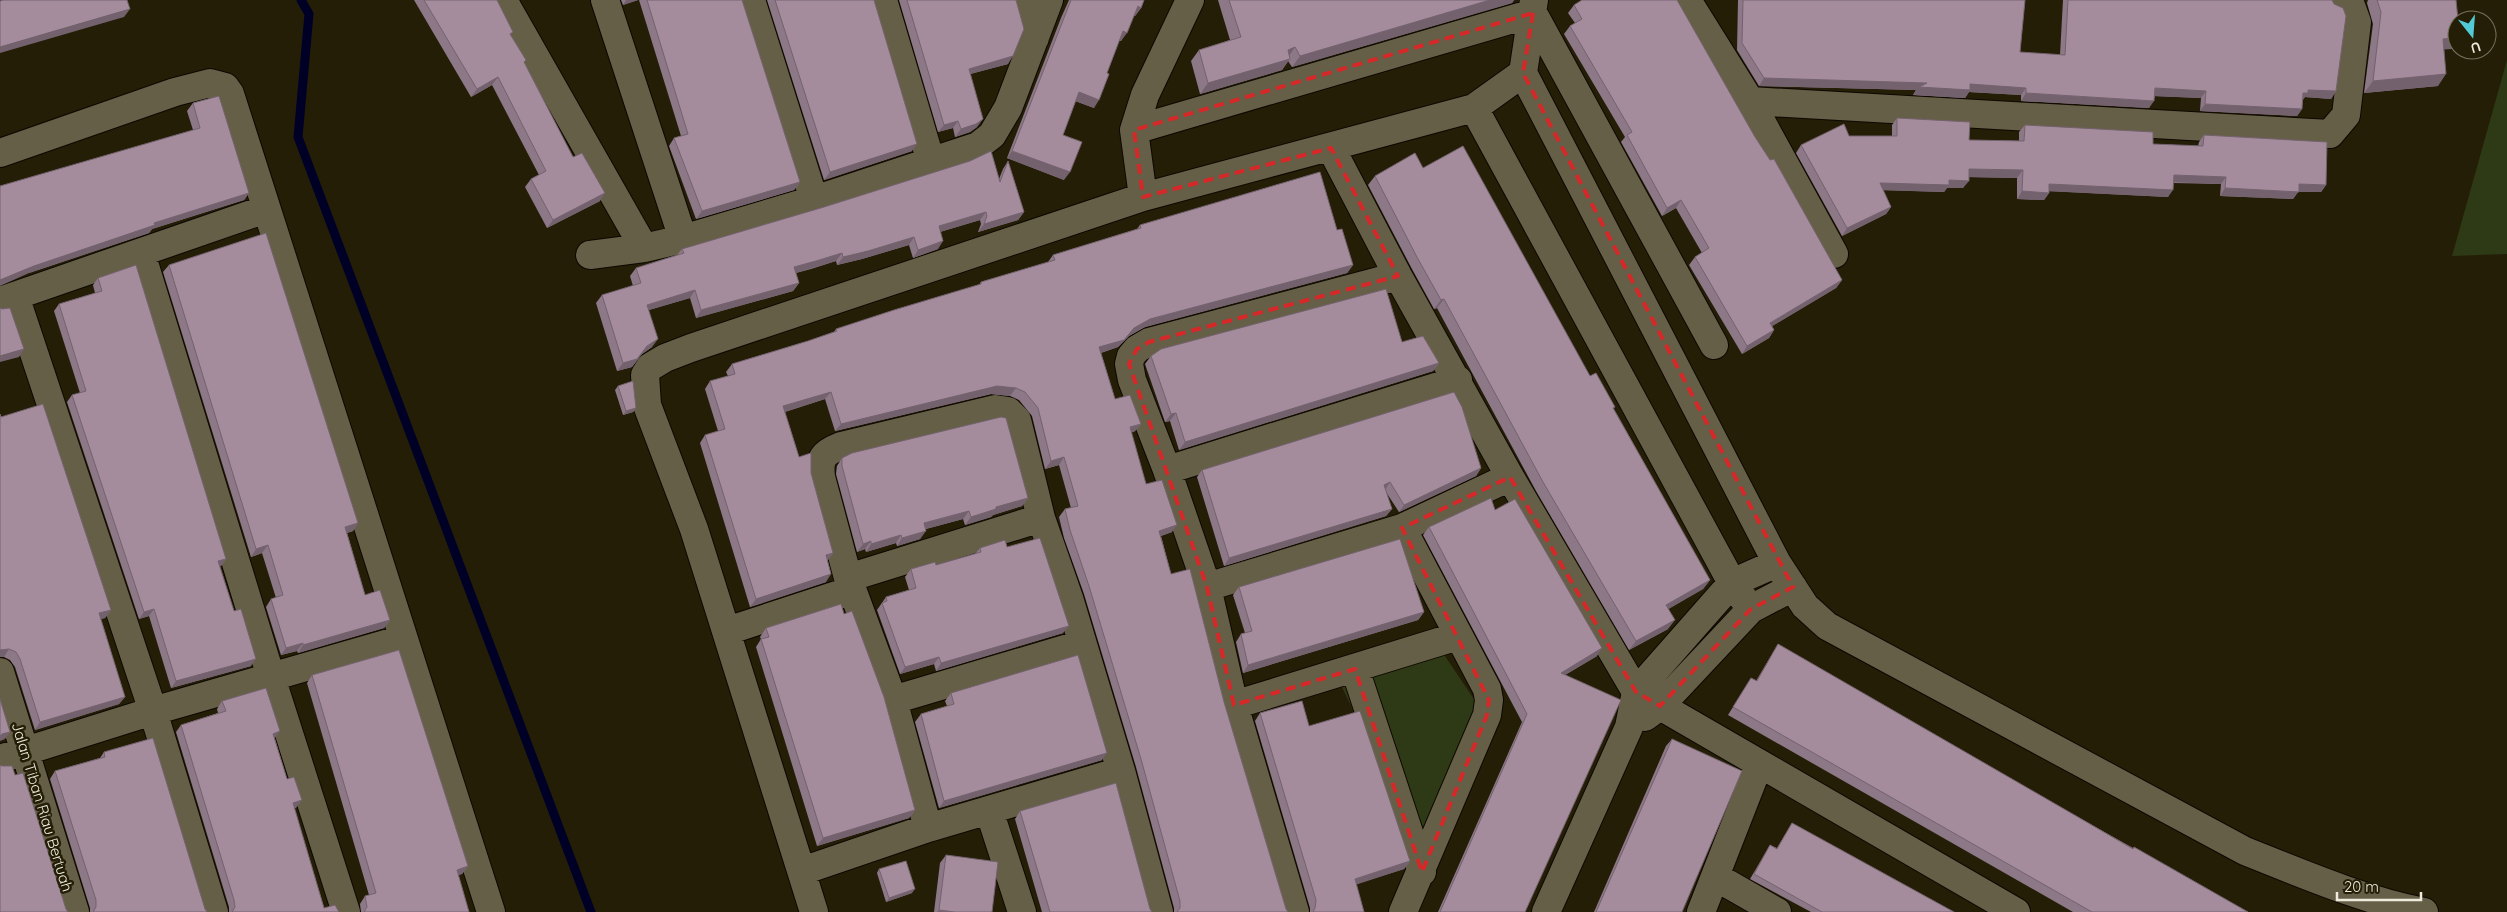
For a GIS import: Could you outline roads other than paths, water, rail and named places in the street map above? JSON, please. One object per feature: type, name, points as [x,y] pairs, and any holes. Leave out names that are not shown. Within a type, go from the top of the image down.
[{"type":"street","points":[[503,0],[644,248]]},
{"type":"street","points":[[605,0],[683,239]]},
{"type":"street","points":[[751,0],[814,200]]},
{"type":"street","points":[[883,0],[931,162]]},
{"type":"street","points":[[1024,0],[1035,38]]},
{"type":"street","points":[[590,255],[644,248],[683,239],[814,200],[978,146],[992,135],[1008,108],[1050,0]]},
{"type":"street","points":[[1143,197],[1134,130],[1145,95],[1190,0]]},
{"type":"street","points":[[1687,0],[1750,101],[1834,254]]},
{"type":"street","points":[[1750,101],[2330,134],[2346,115],[2357,22],[2350,3],[2340,0]]},
{"type":"street","points":[[1134,130],[1533,6]]},
{"type":"street","points":[[1533,6],[1523,73],[1777,563],[1810,611],[1827,626],[2245,851],[2310,877],[2411,911]]},
{"type":"street","points":[[1533,6],[1714,345]]},
{"type":"street","points":[[814,912],[694,529],[647,405],[645,374],[650,367],[665,358],[691,348],[1143,197],[1474,108],[1523,73]]},
{"type":"street","points":[[0,153],[175,92],[210,83],[225,87],[230,94],[491,912]]},
{"type":"street","points":[[1474,108],[1732,583],[1751,609]]},
{"type":"street","points":[[1331,148],[1398,276],[1458,380],[1510,477],[1636,692],[2016,912]]},
{"type":"street","points":[[214,912],[152,711],[8,298],[266,209]]},
{"type":"street","points":[[141,252],[271,677],[346,912]]},
{"type":"street","points":[[1295,912],[1234,705],[1207,587],[1167,470],[1132,380],[1129,364],[1131,356],[1137,349],[1149,342],[1398,276]]},
{"type":"street","points":[[1167,470],[1458,380]]},
{"type":"street","points":[[928,828],[893,700],[850,584],[821,477],[820,464],[828,451],[841,446],[995,409],[1008,411],[1017,420],[1041,518],[1121,771],[1159,912]]},
{"type":"street","points":[[1207,587],[1402,528],[1510,477]]},
{"type":"street","points":[[727,631],[850,584],[1041,518]]},
{"type":"street","points":[[1402,528],[1487,689],[1489,700],[1487,714],[1422,872],[1403,912]]},
{"type":"street","points":[[1546,912],[1629,727],[1636,692],[1732,583],[1777,563]]},
{"type":"street","points":[[1629,727],[1660,706],[1751,609],[1793,587]]},
{"type":"street","points":[[1234,705],[1458,636]]},
{"type":"street","points":[[12,755],[152,711],[403,639]]},
{"type":"street","points":[[893,700],[1082,644]]},
{"type":"street","points":[[1355,669],[1422,872]]},
{"type":"street","name":"Jalan Tiban Riau Bertuah","points":[[0,672],[12,755],[75,912]]},
{"type":"street","points":[[1701,912],[1759,764]]},
{"type":"street","points":[[802,871],[928,828],[1121,771]]},
{"type":"street","points":[[989,810],[1022,912]]},
{"type":"street","points":[[1716,877],[1777,912]]},
{"type":"waterway","points":[[301,0],[309,14],[298,137],[591,912]]}]
